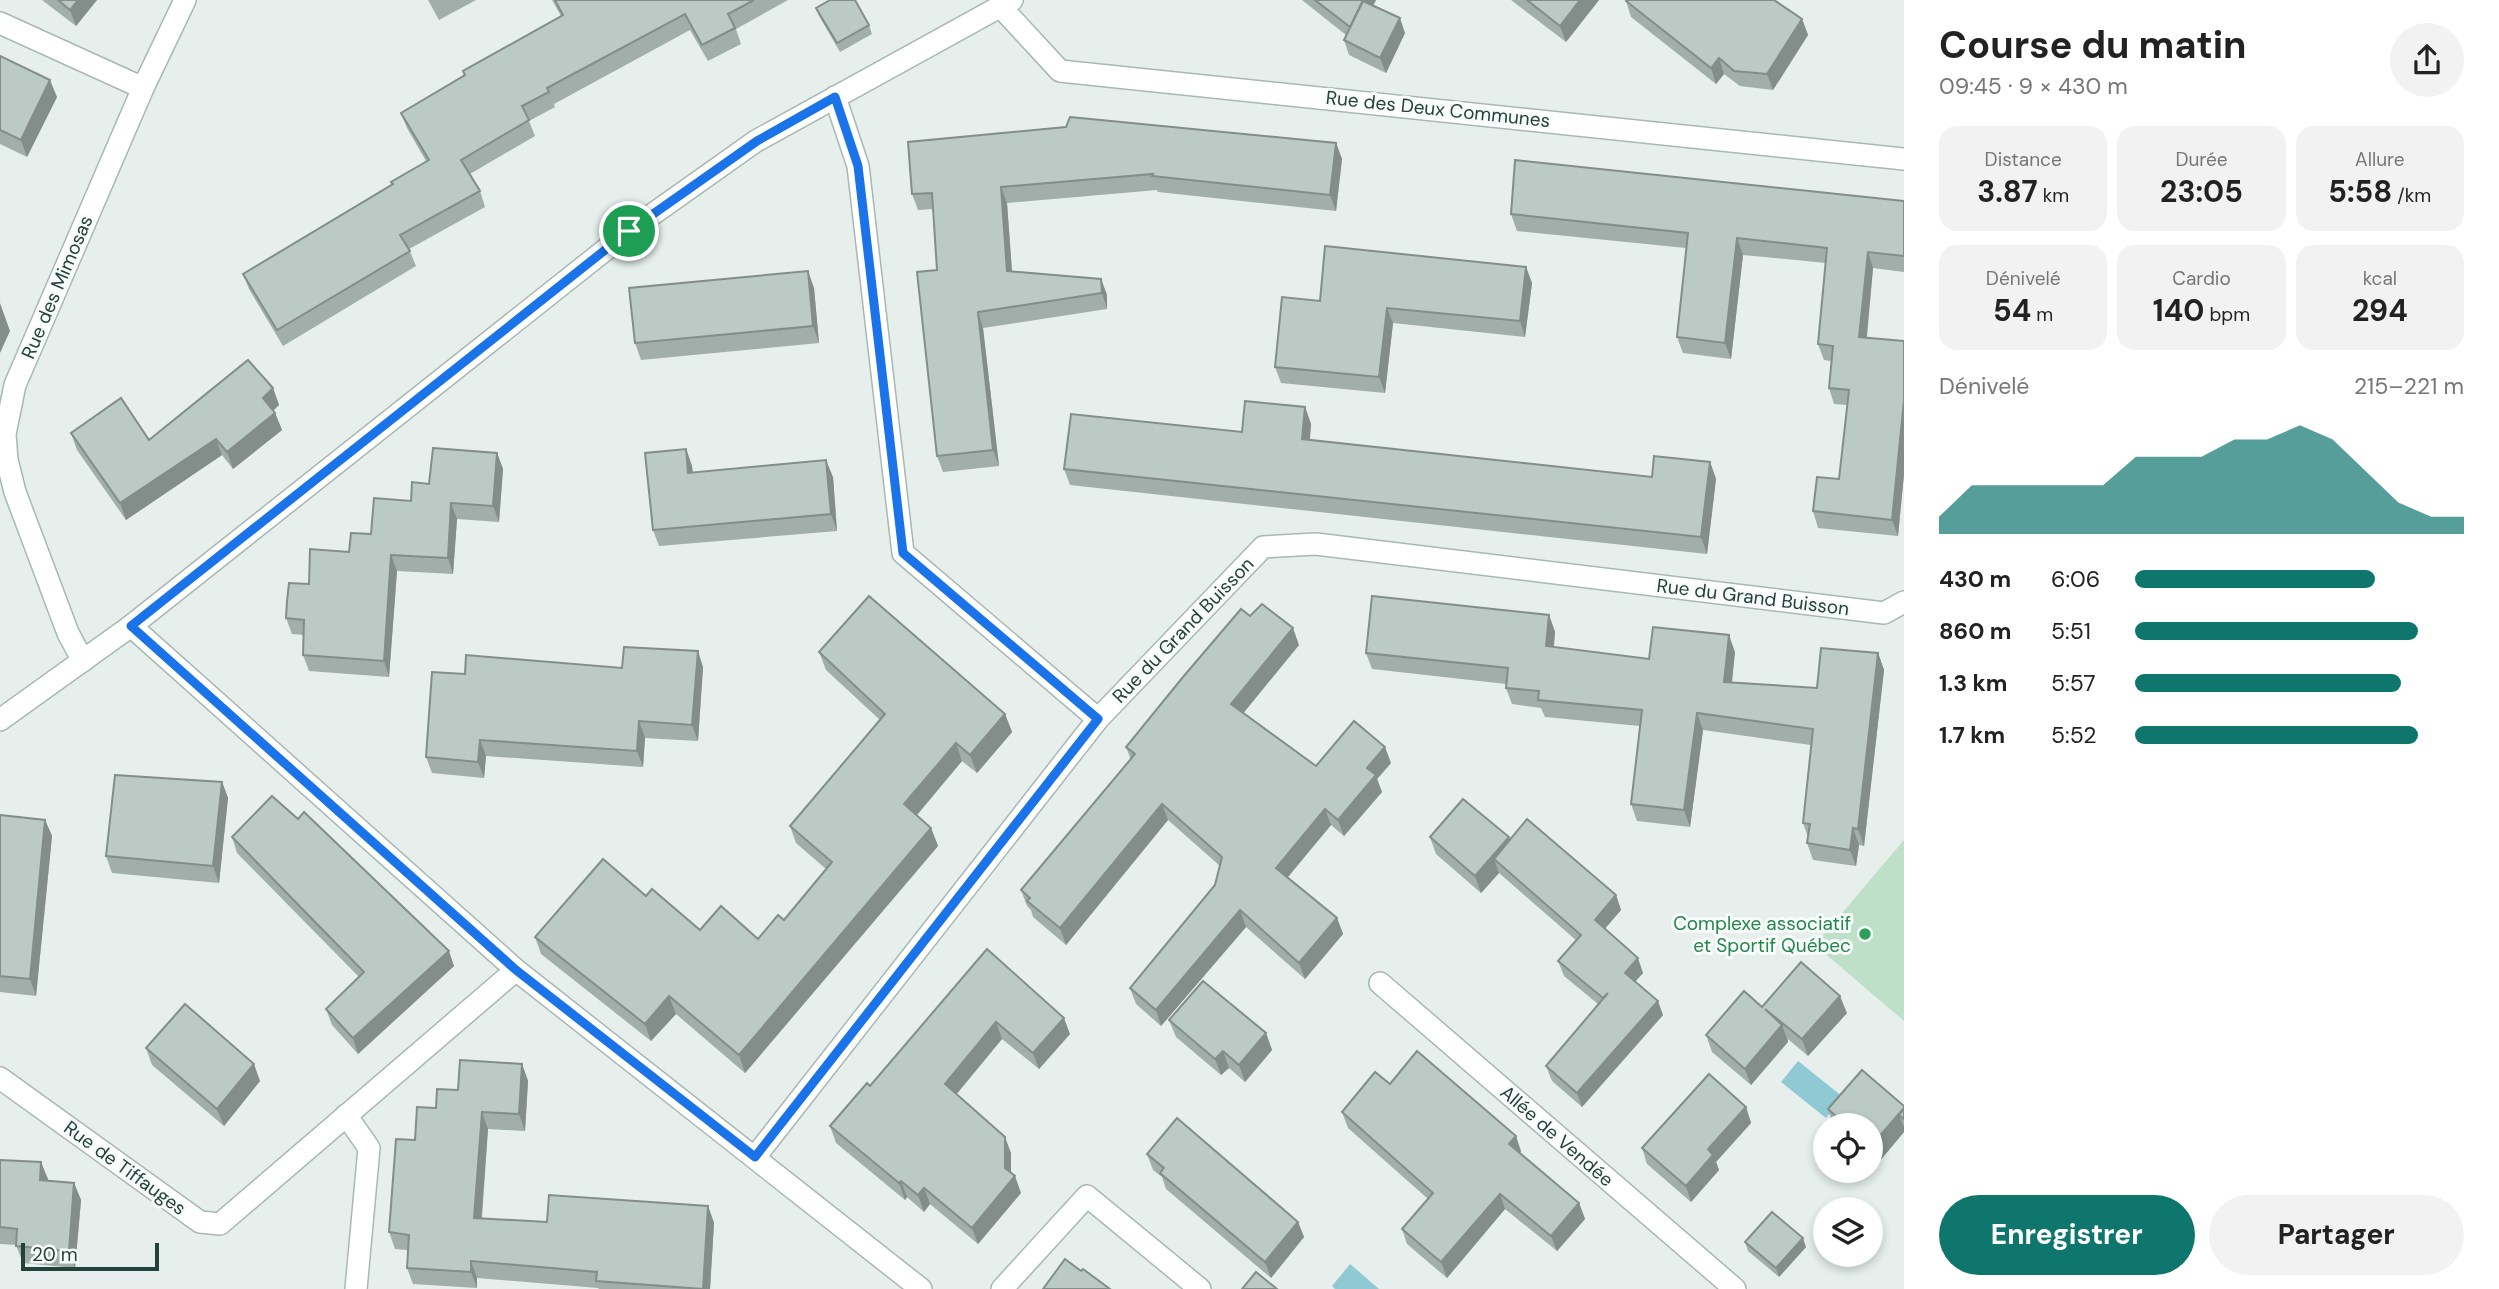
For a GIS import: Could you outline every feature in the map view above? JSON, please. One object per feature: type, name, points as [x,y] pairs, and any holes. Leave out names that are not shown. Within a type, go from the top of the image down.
[{"type":"street","name":"Rue des Mimosas","points":[[83,661],[68,633],[15,492],[7,460],[5,434],[15,385],[143,88],[185,0]]},
{"type":"street","points":[[0,720],[131,626],[629,231],[757,141],[1006,3]]},
{"type":"street","name":"Rue des Deux Communes","points":[[1006,3],[1060,71],[1904,159]]},
{"type":"street","points":[[0,23],[143,88]]},
{"type":"street","points":[[835,97],[858,166],[903,553],[1098,719]]},
{"type":"street","name":"Rue du Grand Buisson","points":[[755,1157],[1098,719],[1263,547],[1317,544],[1884,613],[1904,602]]},
{"type":"street","points":[[131,626],[516,970],[921,1289]]},
{"type":"street","name":"Rue de Tiffauges","points":[[0,1078],[200,1222],[220,1224],[516,970]]},
{"type":"street","name":"Allée de Vendée","points":[[1380,983],[1735,1289]]},
{"type":"street","points":[[346,1115],[369,1148],[356,1289]]},
{"type":"street","points":[[1002,1289],[1087,1196],[1200,1289]]},
{"type":"green space","name":"Complexe associatif et Sportif Québec","points":[[1904,840],[1904,1021],[1815,945]]},
{"type":"water","points":[[1798,1061],[1843,1097],[1830,1113],[1820,1113],[1781,1082]]},
{"type":"water","points":[[1350,1264],[1379,1289],[1335,1289],[1332,1286]]},
{"type":"building","points":[[58,0],[78,0],[70,10]]},
{"type":"building","points":[[555,0],[754,0],[728,14],[735,28],[702,45],[685,14],[547,88],[549,92],[522,106],[529,120],[461,160],[480,191],[400,235],[410,251],[277,330],[243,274],[429,160],[401,113],[465,75],[463,71],[563,15]]},
{"type":"building","points":[[830,0],[855,0],[869,25],[837,43],[816,8]]},
{"type":"building","points":[[1315,0],[1363,0],[1350,27]]},
{"type":"building","points":[[1527,0],[1580,0],[1560,26]]},
{"type":"building","points":[[1627,0],[1774,0],[1802,19],[1767,74],[1734,71],[1719,58],[1711,68]]},
{"type":"building","points":[[1363,1],[1400,18],[1380,58],[1344,40]]},
{"type":"building","points":[[0,56],[50,80],[21,140],[0,130]]},
{"type":"building","points":[[1070,117],[1336,143],[1330,195],[1152,176],[1153,174],[1001,187],[1007,271],[1101,279],[1102,293],[978,312],[993,450],[937,456],[917,272],[937,270],[932,193],[912,194],[908,142],[1066,127]]},
{"type":"building","points":[[1515,160],[1904,201],[1904,256],[1868,252],[1859,337],[1904,341],[1904,400],[1892,520],[1813,511],[1817,477],[1839,479],[1849,390],[1829,388],[1833,346],[1818,344],[1827,248],[1737,238],[1725,343],[1677,337],[1688,233],[1511,214]]},
{"type":"building","points":[[1325,246],[1526,267],[1520,321],[1387,308],[1379,377],[1275,367],[1282,297],[1320,301]]},
{"type":"building","points":[[808,271],[813,326],[635,343],[629,288]]},
{"type":"building","points":[[248,360],[273,388],[263,398],[275,413],[227,452],[216,439],[120,503],[71,433],[121,398],[149,440]]},
{"type":"building","points":[[1245,401],[1305,407],[1302,439],[1652,477],[1654,456],[1710,462],[1701,537],[1064,469],[1071,414],[1242,432]]},
{"type":"building","points":[[433,448],[497,453],[493,506],[451,503],[448,558],[391,555],[384,661],[303,655],[304,620],[286,618],[287,601],[289,583],[309,584],[310,549],[349,552],[351,533],[371,534],[374,498],[411,501],[412,482],[429,484]]},
{"type":"building","points":[[686,449],[688,473],[826,460],[831,514],[653,530],[645,453]]},
{"type":"building","points":[[869,596],[1005,714],[970,755],[956,743],[904,804],[931,828],[739,1055],[669,996],[645,1024],[535,937],[603,859],[646,896],[652,889],[700,930],[721,906],[758,939],[778,915],[784,920],[832,862],[790,826],[885,714],[819,652]]},
{"type":"building","points":[[1372,596],[1549,615],[1546,646],[1649,659],[1653,627],[1729,635],[1724,682],[1817,688],[1821,648],[1878,653],[1858,829],[1853,828],[1850,850],[1807,843],[1810,824],[1803,823],[1813,729],[1697,713],[1684,810],[1631,804],[1642,710],[1538,700],[1539,691],[1506,688],[1508,668],[1366,653]]},
{"type":"building","points":[[1262,604],[1293,628],[1231,704],[1316,766],[1354,721],[1385,747],[1367,768],[1376,775],[1338,820],[1325,809],[1276,868],[1337,918],[1299,963],[1240,910],[1156,1010],[1130,988],[1215,885],[1222,857],[1162,804],[1060,928],[1027,901],[1030,898],[1021,890],[1135,754],[1126,747],[1183,677],[1241,609],[1250,616]]},
{"type":"building","points":[[624,647],[698,651],[692,725],[639,721],[637,751],[480,740],[478,762],[426,757],[432,672],[465,674],[466,655],[622,668]]},
{"type":"building","points":[[115,775],[222,782],[213,866],[106,856]]},
{"type":"building","points":[[272,796],[298,819],[304,812],[449,951],[353,1038],[326,1009],[364,972],[232,837]]},
{"type":"building","points":[[1463,799],[1509,837],[1475,876],[1430,837]]},
{"type":"building","points":[[0,815],[45,820],[30,979],[0,976]]},
{"type":"building","points":[[1527,819],[1616,895],[1595,920],[1638,958],[1625,973],[1658,1001],[1577,1093],[1546,1066],[1608,993],[1603,998],[1558,961],[1581,935],[1494,859]]},
{"type":"building","points":[[987,949],[1064,1018],[1033,1053],[996,1022],[945,1084],[1005,1137],[1005,1168],[1015,1176],[972,1228],[924,1188],[918,1195],[901,1181],[899,1183],[830,1126],[867,1083],[870,1086]]},
{"type":"building","points":[[1801,962],[1840,996],[1802,1039],[1765,1009],[1782,1025],[1745,1069],[1706,1035],[1744,991],[1762,1007]]},
{"type":"building","points":[[1203,981],[1266,1033],[1239,1065],[1223,1051],[1215,1059],[1169,1020]]},
{"type":"building","points":[[185,1004],[254,1064],[217,1109],[146,1048]]},
{"type":"building","points":[[1417,1051],[1516,1136],[1509,1144],[1579,1203],[1551,1236],[1500,1194],[1441,1262],[1402,1229],[1433,1193],[1342,1112],[1375,1072],[1390,1084]]},
{"type":"building","points":[[460,1060],[522,1064],[519,1114],[482,1112],[474,1218],[547,1222],[549,1195],[708,1206],[703,1289],[596,1281],[597,1272],[471,1261],[471,1272],[407,1268],[409,1235],[389,1232],[396,1139],[415,1140],[417,1107],[436,1108],[437,1089],[458,1090]]},
{"type":"building","points":[[1862,1070],[1904,1106],[1883,1132],[1883,1113],[1832,1113],[1828,1109]]},
{"type":"building","points":[[1709,1074],[1746,1107],[1708,1149],[1713,1155],[1686,1186],[1642,1148]]},
{"type":"building","points":[[1177,1118],[1298,1222],[1265,1262],[1160,1173],[1164,1168],[1147,1154]]},
{"type":"building","points":[[0,1160],[41,1162],[40,1180],[74,1183],[69,1251],[16,1246],[17,1229],[0,1227]]},
{"type":"building","points":[[1772,1212],[1803,1238],[1776,1268],[1745,1242]]},
{"type":"building","points":[[1065,1259],[1081,1271],[1083,1269],[1110,1289],[1043,1289]]},
{"type":"building","points":[[1256,1272],[1277,1289],[1242,1289]]},
{"type":"place","name":"Complexe associatif et Sportif Québec","points":[[1865,934]]},
{"type":"route","points":[[835,97],[858,166],[903,553],[1098,719],[755,1157],[516,970],[149,645],[131,626],[629,231],[757,141],[835,97]]}]
